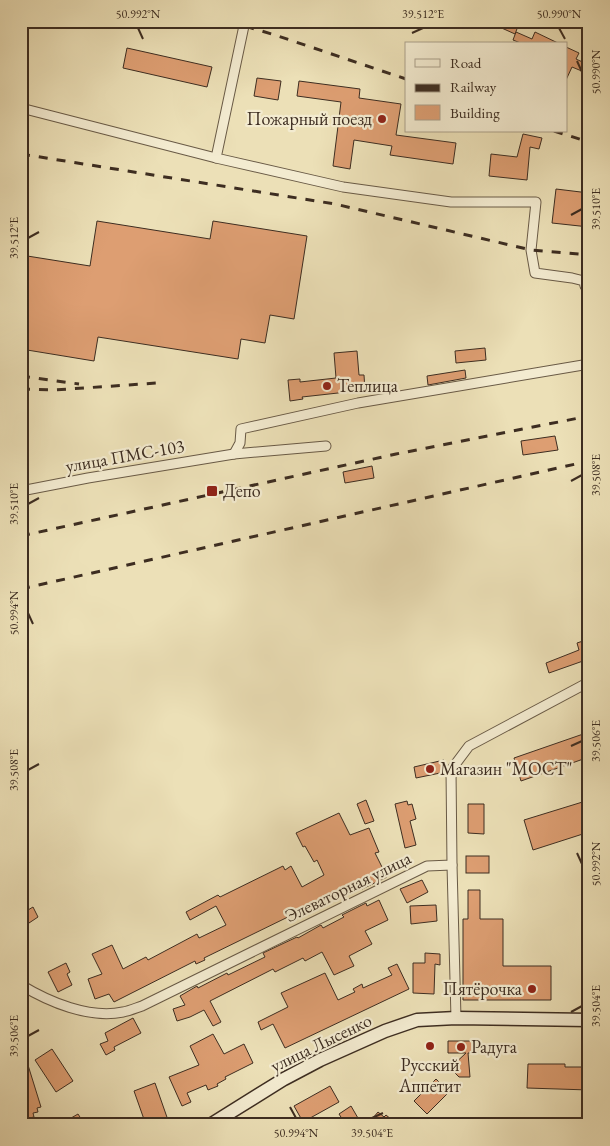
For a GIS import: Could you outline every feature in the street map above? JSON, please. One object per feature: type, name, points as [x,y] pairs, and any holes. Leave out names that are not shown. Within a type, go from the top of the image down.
[{"type":"main road","name":"улица Лысенко","points":[[211,1124],[284,1079],[320,1060],[378,1034],[417,1020],[456,1018],[589,1020]]},
{"type":"street","points":[[216,158],[245,21]]},
{"type":"street","points":[[21,108],[216,158],[352,189],[451,202],[536,202],[531,250],[535,274],[572,278],[584,281],[585,286],[589,287]]},
{"type":"street","points":[[234,454],[240,443],[241,429],[358,403],[589,364]]},
{"type":"street","name":"улица ПМС-103","points":[[21,491],[234,454],[326,446]]},
{"type":"street","points":[[456,1018],[451,770],[469,746],[589,682]]},
{"type":"street","name":"Элеваторная улица","points":[[21,985],[47,1000],[65,1006],[94,1012],[123,1012],[142,1006],[427,866],[452,864]]},
{"type":"building","points":[[486,21],[520,21],[515,34]]},
{"type":"building","points":[[516,32],[532,39],[535,32],[556,42],[518,42],[513,40]]},
{"type":"building","points":[[127,48],[212,67],[207,87],[123,68]]},
{"type":"building","points":[[568,48],[579,53],[576,59],[589,65],[589,74],[572,67],[568,76]]},
{"type":"building","points":[[257,78],[281,81],[278,100],[254,96]]},
{"type":"building","points":[[299,81],[360,89],[359,98],[401,104],[396,135],[456,143],[453,164],[390,155],[392,146],[354,140],[350,169],[333,166],[341,102],[297,96]]},
{"type":"building","points":[[523,134],[542,138],[539,149],[530,147],[527,180],[489,176],[491,154],[517,157]]},
{"type":"building","points":[[556,189],[589,193],[589,227],[552,223]]},
{"type":"building","points":[[97,221],[210,239],[213,221],[307,236],[294,319],[270,315],[265,343],[241,339],[238,359],[98,337],[94,361],[21,349],[21,255],[90,266]]},
{"type":"building","points":[[485,348],[486,360],[456,363],[455,351]]},
{"type":"building","name":"Теплица","points":[[357,351],[359,375],[364,375],[365,390],[302,397],[303,399],[290,401],[288,380],[300,379],[300,382],[336,378],[334,353]]},
{"type":"building","points":[[465,370],[466,378],[428,385],[427,376]]},
{"type":"building","points":[[555,436],[558,450],[523,455],[521,441]]},
{"type":"building","points":[[372,466],[374,478],[345,483],[343,472]]},
{"type":"building","points":[[589,639],[589,673],[583,661],[549,673],[546,663],[579,650],[577,643]]},
{"type":"building","points":[[589,732],[589,757],[521,781],[514,758]]},
{"type":"building","name":"Магазин \"МОСТ\"","points":[[444,760],[445,772],[416,778],[414,767]]},
{"type":"building","points":[[366,800],[374,821],[365,824],[357,804]]},
{"type":"building","points":[[589,800],[589,832],[533,850],[524,820]]},
{"type":"building","points":[[407,801],[408,805],[412,804],[416,819],[410,821],[416,845],[405,848],[395,804]]},
{"type":"building","points":[[468,804],[484,804],[484,834],[468,833]]},
{"type":"building","points":[[339,813],[350,835],[369,828],[379,852],[375,853],[387,877],[362,889],[360,885],[335,896],[303,912],[304,915],[295,920],[292,915],[204,958],[205,960],[196,964],[195,961],[114,1002],[109,994],[95,999],[88,979],[102,974],[92,954],[112,945],[123,969],[146,957],[148,960],[197,934],[199,938],[226,925],[216,906],[190,920],[186,912],[218,895],[220,897],[283,866],[285,870],[291,866],[302,887],[324,875],[317,860],[314,862],[296,833]]},
{"type":"building","points":[[466,856],[489,856],[489,873],[466,873]]},
{"type":"building","points":[[422,880],[428,892],[407,903],[400,889]]},
{"type":"building","points":[[468,890],[480,890],[480,919],[503,919],[503,966],[551,966],[551,1000],[463,1000],[463,919],[468,919]]},
{"type":"building","points":[[379,900],[388,920],[365,931],[372,944],[349,956],[354,966],[334,975],[322,952],[305,961],[303,958],[275,972],[273,969],[210,1001],[221,1022],[213,1026],[204,1010],[177,1021],[173,1009],[185,1005],[180,996],[197,986],[198,988],[265,957],[263,953],[298,938],[321,925],[323,928],[344,917],[342,915],[366,903],[367,906]]},
{"type":"building","points":[[436,905],[437,921],[411,924],[410,906]]},
{"type":"building","points":[[33,907],[38,917],[29,923],[23,913]]},
{"type":"building","points":[[425,953],[440,954],[440,965],[435,964],[434,994],[413,993],[413,963],[425,963]]},
{"type":"building","points":[[66,963],[70,972],[67,974],[72,985],[58,992],[48,972]]},
{"type":"building","points":[[397,964],[409,989],[285,1048],[273,1024],[261,1030],[258,1022],[288,1007],[281,993],[325,973],[338,1000],[355,992],[353,989],[362,984],[363,988],[392,975],[388,968]]},
{"type":"building","points":[[133,1018],[141,1033],[114,1047],[115,1050],[106,1055],[100,1044],[108,1041],[105,1033]]},
{"type":"building","points":[[213,1034],[224,1054],[244,1044],[253,1063],[225,1077],[226,1079],[217,1084],[218,1086],[208,1090],[206,1085],[187,1093],[191,1102],[182,1106],[169,1077],[199,1065],[190,1046]]},
{"type":"building","points":[[448,1041],[473,1041],[473,1053],[468,1053],[470,1077],[459,1077],[450,1068],[466,1053],[448,1053]]},
{"type":"building","points":[[21,1049],[23,1049],[41,1107],[37,1108],[38,1112],[33,1113],[34,1117],[25,1119],[24,1116],[21,1117]]},
{"type":"building","points":[[52,1049],[73,1081],[56,1092],[35,1060]]},
{"type":"building","points":[[528,1064],[565,1064],[565,1067],[589,1067],[589,1090],[527,1088]]},
{"type":"building","points":[[436,1079],[449,1092],[427,1114],[414,1101]]},
{"type":"building","points":[[155,1083],[169,1123],[146,1125],[134,1091]]},
{"type":"building","points":[[330,1086],[339,1102],[303,1122],[294,1106]]},
{"type":"building","points":[[351,1106],[362,1125],[346,1125],[339,1114]]},
{"type":"building","points":[[378,1112],[384,1117],[386,1115],[398,1125],[367,1125]]},
{"type":"building","points":[[78,1114],[85,1125],[59,1125]]},
{"type":"railway","points":[[228,21],[405,79]]},
{"type":"railway","points":[[557,132],[589,142]]},
{"type":"railway","points":[[21,154],[335,204],[531,250],[589,255]]},
{"type":"railway","points":[[21,376],[79,384]]},
{"type":"railway","points":[[21,389],[55,390],[156,383]]},
{"type":"railway","points":[[21,536],[396,454],[589,416]]},
{"type":"railway","points":[[21,589],[589,461]]},
{"type":"place","name":"Пожарный поезд","points":[[382,119]]},
{"type":"place","name":"Теплица","points":[[327,386]]},
{"type":"place","name":"Депо","points":[[212,491]]},
{"type":"place","name":"Магазин \"МОСТ\"","points":[[430,769]]},
{"type":"place","name":"Пятёрочка","points":[[532,989]]},
{"type":"place","name":"Русский Аппетит","points":[[430,1046]]},
{"type":"place","name":"Радуга","points":[[461,1047]]}]
